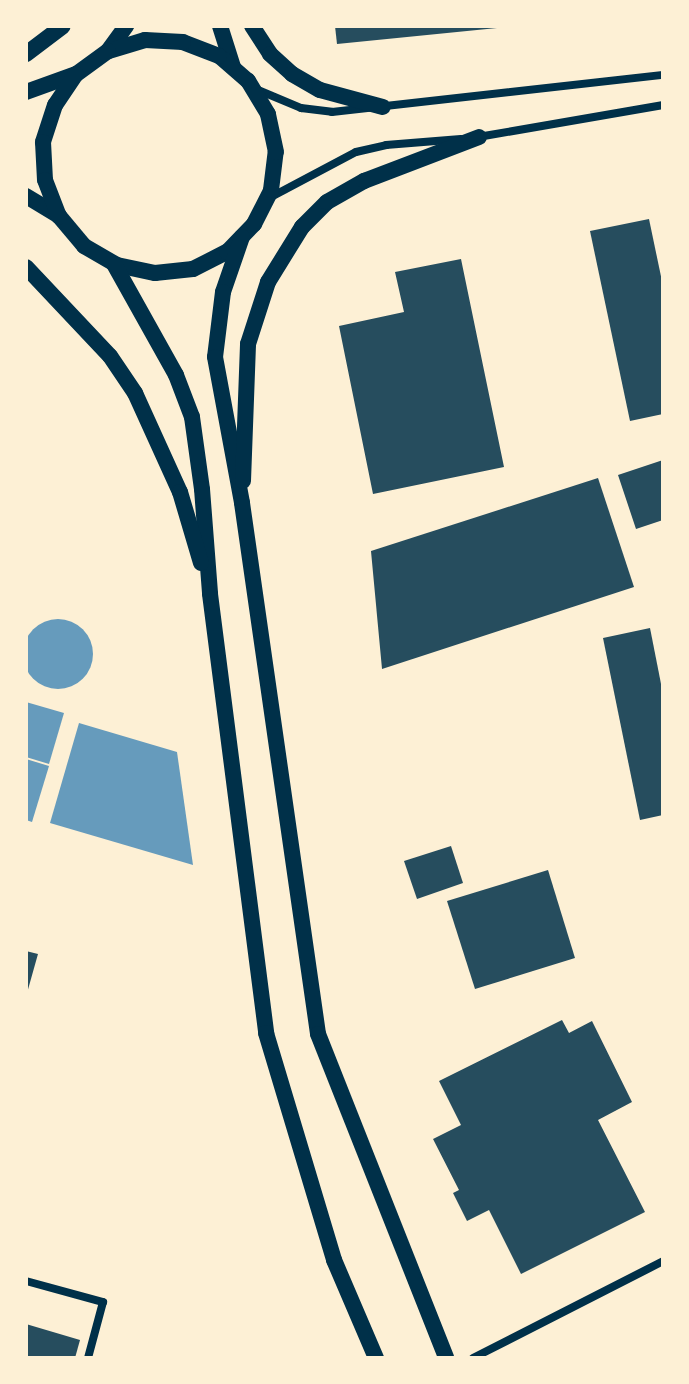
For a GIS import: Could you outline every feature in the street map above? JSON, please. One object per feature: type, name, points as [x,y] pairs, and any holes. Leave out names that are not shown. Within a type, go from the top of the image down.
[{"type":"main road","points":[[26,54],[63,26]]},
{"type":"main road","points":[[26,92],[76,74],[108,51],[126,26]]},
{"type":"main road","points":[[220,26],[233,68]]},
{"type":"main road","points":[[252,26],[270,54],[292,74],[320,90],[383,107]]},
{"type":"main road","points":[[76,74],[55,105],[43,142],[45,180],[59,216],[84,246],[114,264],[155,273],[193,269],[227,252],[254,224],[271,190],[276,152],[268,114],[252,87],[219,56],[183,42],[145,40],[108,51]]},
{"type":"main road","points":[[242,503],[248,344],[268,282],[284,254],[302,227],[327,202],[364,181],[479,137]]},
{"type":"main road","points":[[26,196],[59,216]]},
{"type":"main road","points":[[242,237],[217,322],[215,357],[242,503],[318,1034],[446,1358]]},
{"type":"main road","points":[[114,264],[176,375],[192,417],[202,489],[210,594],[266,1033],[334,1260],[376,1358]]},
{"type":"main road","points":[[26,267],[110,356],[135,393],[180,492],[210,594]]},
{"type":"street","points":[[252,87],[317,111],[383,107],[663,75]]},
{"type":"street","points":[[266,200],[356,152],[386,145],[479,137],[663,105]]},
{"type":"street","points":[[473,1358],[663,1261]]},
{"type":"street","points":[[26,1281],[103,1302],[88,1358]]},
{"type":"water","points":[[58,619],[83,629],[93,654],[83,679],[58,689],[33,679],[23,654],[33,629]]},
{"type":"water","points":[[26,702],[64,713],[49,764],[26,757]]},
{"type":"water","points":[[79,723],[177,752],[193,865],[50,823]]},
{"type":"water","points":[[26,759],[49,766],[32,822],[26,820]]},
{"type":"building","points":[[335,26],[497,26],[497,28],[337,44]]},
{"type":"building","points":[[649,219],[663,286],[663,414],[630,421],[590,231]]},
{"type":"building","points":[[461,259],[504,467],[373,494],[339,326],[404,312],[395,272]]},
{"type":"building","points":[[663,460],[663,520],[636,529],[618,475]]},
{"type":"building","points":[[598,478],[634,587],[382,669],[371,551]]},
{"type":"building","points":[[650,628],[663,694],[663,815],[640,820],[603,638]]},
{"type":"building","points":[[451,846],[463,883],[417,899],[404,861]]},
{"type":"building","points":[[548,870],[575,958],[475,989],[447,901]]},
{"type":"building","points":[[26,951],[38,954],[27,993],[26,993]]},
{"type":"building","points":[[562,1020],[569,1033],[592,1021],[632,1102],[598,1120],[645,1212],[521,1274],[489,1210],[467,1221],[453,1193],[459,1190],[433,1139],[461,1125],[439,1081]]},
{"type":"building","points":[[26,1324],[80,1340],[75,1358],[26,1358]]}]
